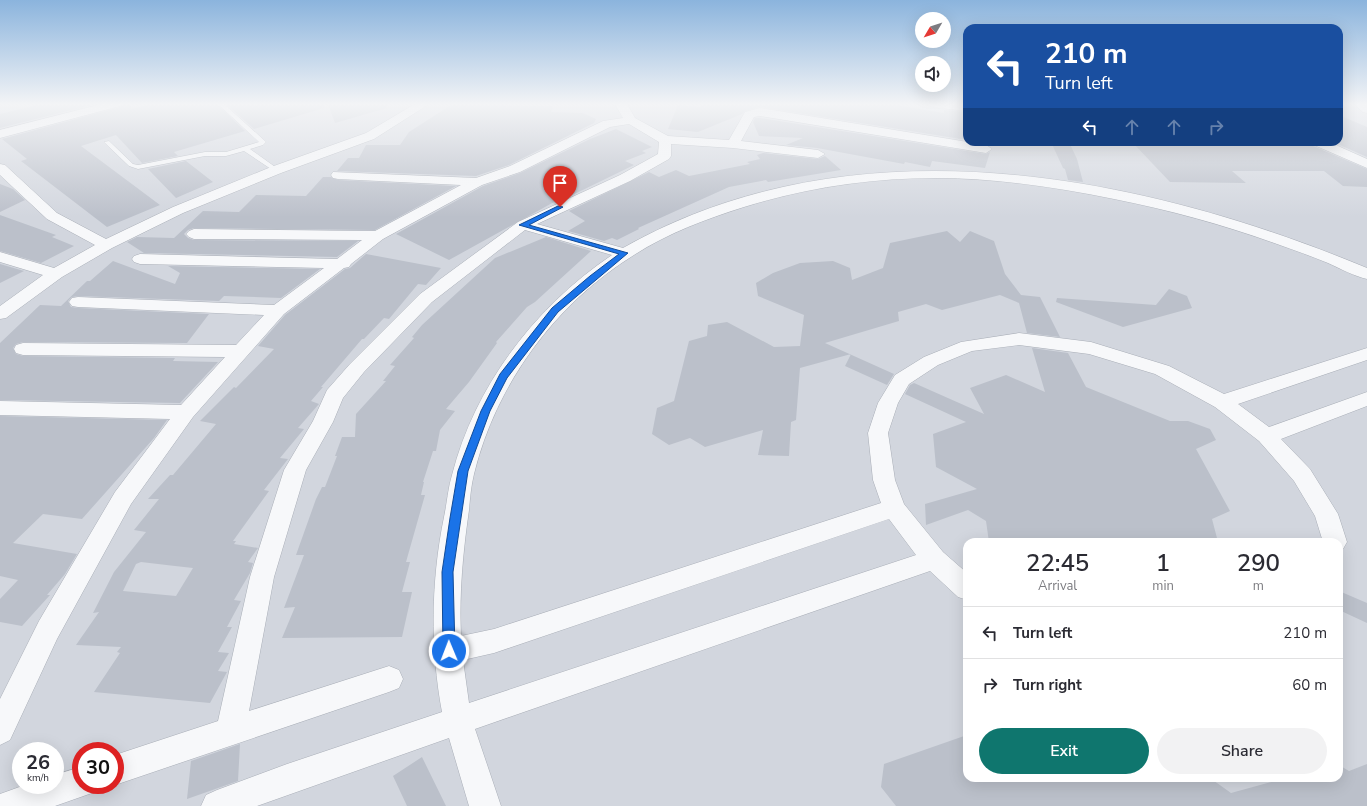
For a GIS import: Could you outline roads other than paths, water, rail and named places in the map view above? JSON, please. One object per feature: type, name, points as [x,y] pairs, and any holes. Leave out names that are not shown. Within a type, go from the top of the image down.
[{"type":"street","points":[[0,314],[56,274],[106,245],[178,210],[276,170],[354,142]]},
{"type":"street","points":[[0,730],[48,630],[84,563],[122,498],[186,412],[278,310],[343,264],[378,236],[477,182],[515,169],[570,142]]},
{"type":"street","points":[[231,730],[264,569],[295,470],[323,422],[334,395],[356,368],[426,298],[523,225],[651,164],[664,156],[665,142]]},
{"type":"street","points":[[692,142],[733,144],[818,154]]},
{"type":"street","points":[[941,142],[963,145]]},
{"type":"street","points":[[1343,142],[1367,151]]},
{"type":"street","points":[[968,146],[986,149]]},
{"type":"street","points":[[1327,146],[1367,164]]},
{"type":"street","points":[[0,168],[52,216],[106,245]]},
{"type":"street","points":[[338,174],[477,182]]},
{"type":"street","points":[[485,806],[452,689],[449,651],[448,572],[463,471],[485,411],[503,376],[555,310],[592,277],[624,253],[654,237],[687,223],[738,204],[789,190],[894,175],[936,174],[1049,184],[1109,193],[1179,208],[1247,228],[1324,255],[1367,274]]},
{"type":"street","points":[[523,225],[624,253]]},
{"type":"street","points":[[194,234],[378,236]]},
{"type":"street","points":[[0,257],[56,274]]},
{"type":"street","points":[[140,260],[343,264]]},
{"type":"street","points":[[78,302],[278,310]]},
{"type":"street","points":[[963,586],[934,559],[894,508],[884,480],[878,433],[888,403],[902,380],[931,361],[968,346],[1019,339],[1091,348],[1162,370],[1222,402],[1266,436],[1302,475],[1326,514],[1334,538]]},
{"type":"street","points":[[23,349],[190,352],[240,351]]},
{"type":"street","points":[[1222,402],[1367,354]]},
{"type":"street","points":[[1266,436],[1367,399]]},
{"type":"street","points":[[0,408],[186,412]]},
{"type":"street","points":[[449,651],[494,641],[894,508]]},
{"type":"street","points":[[217,806],[287,779],[495,710],[934,559]]},
{"type":"street","points":[[124,767],[231,730],[389,679]]},
{"type":"street","points":[[9,806],[72,785]]},
{"type":"lane","points":[[107,142],[131,165],[138,167],[205,154],[226,154],[245,149],[263,142]]},
{"type":"lane","points":[[245,149],[276,170]]}]
